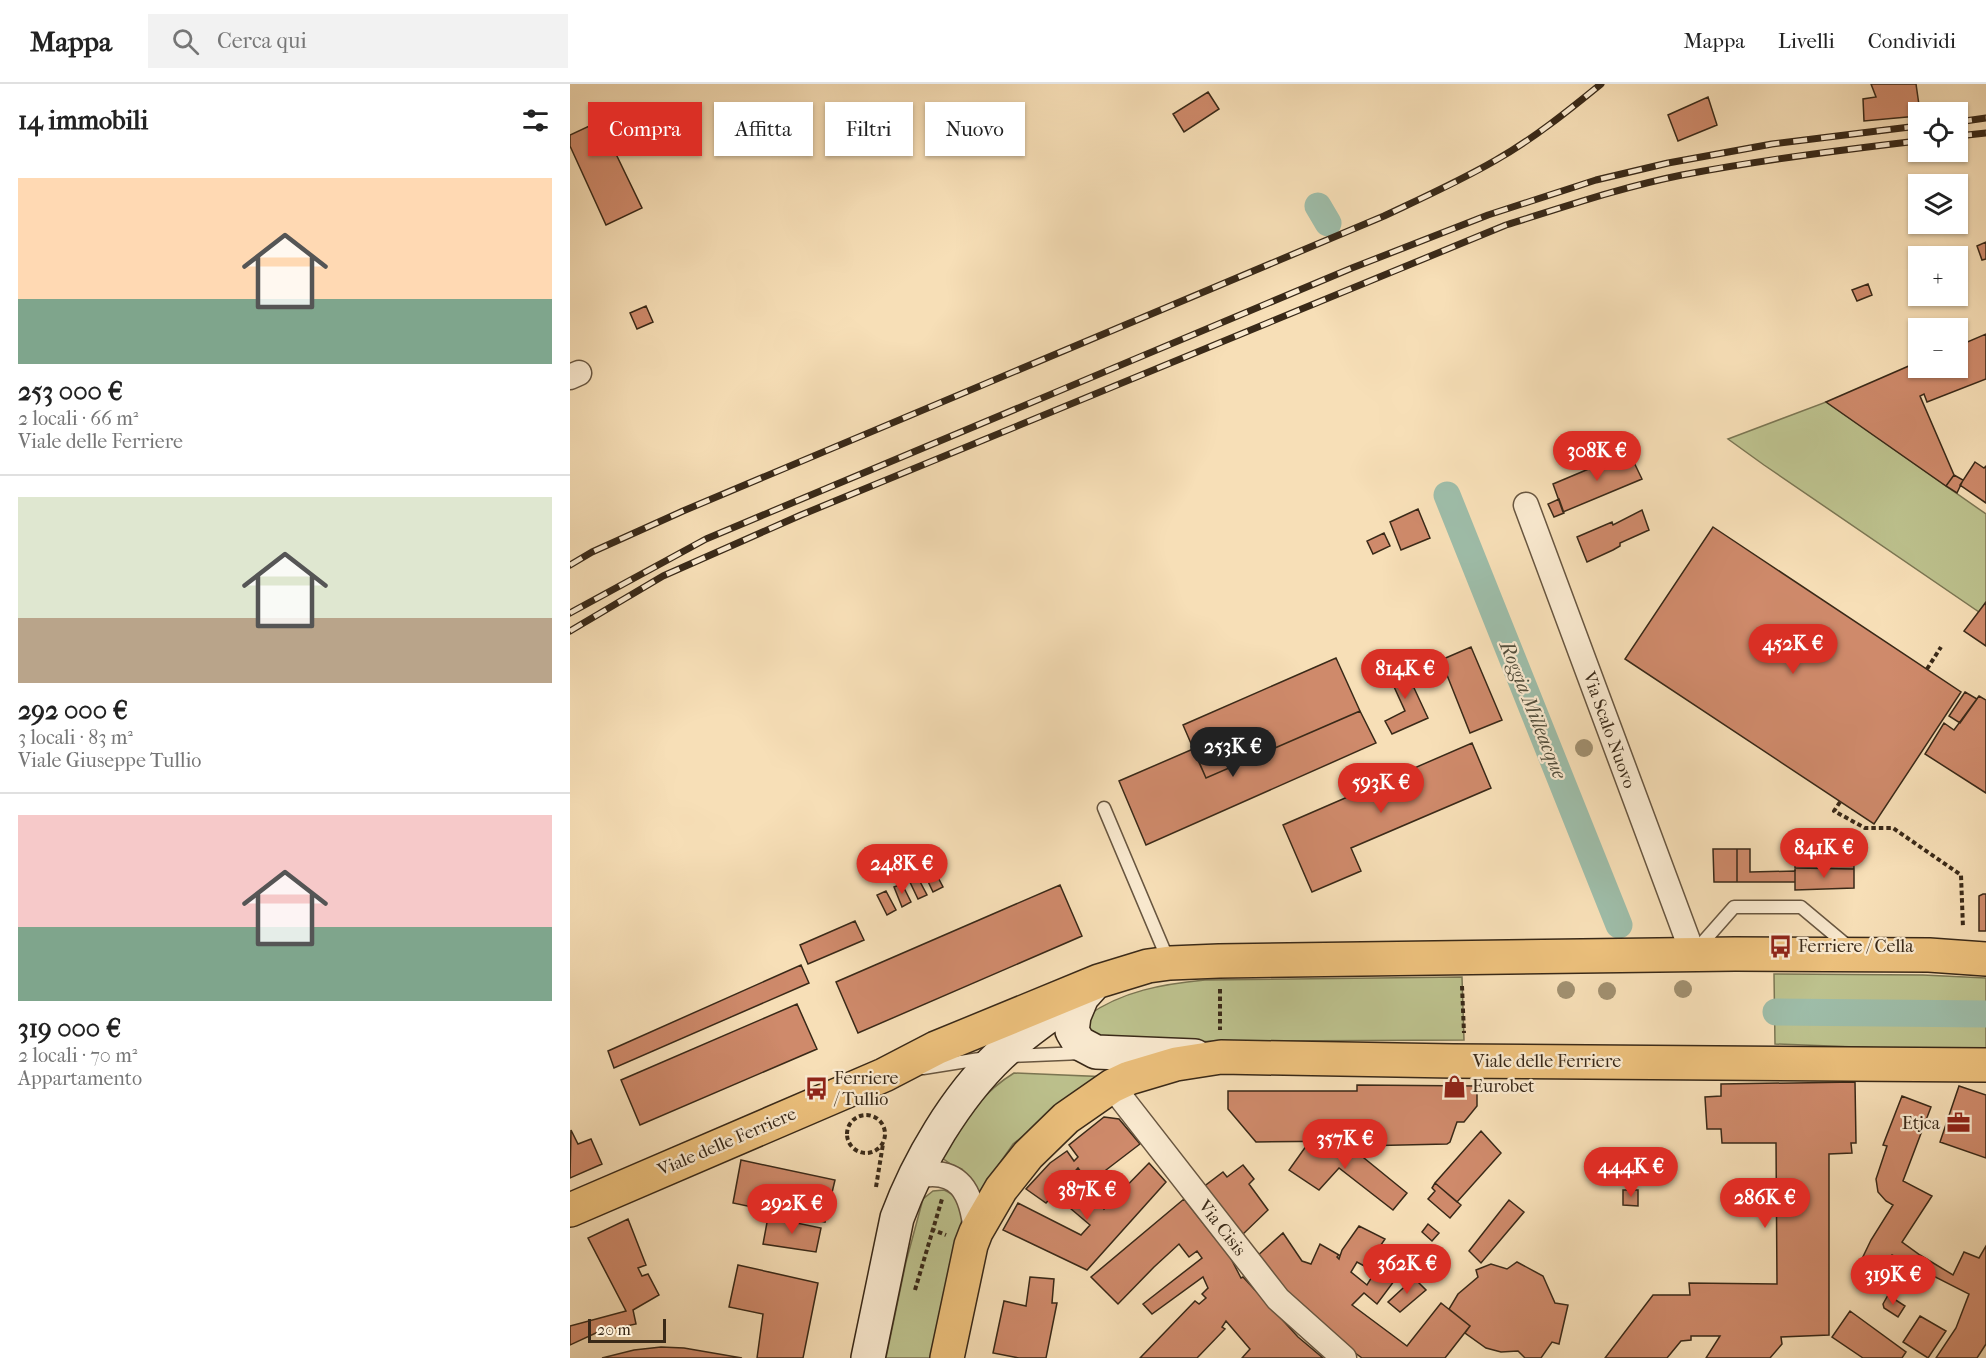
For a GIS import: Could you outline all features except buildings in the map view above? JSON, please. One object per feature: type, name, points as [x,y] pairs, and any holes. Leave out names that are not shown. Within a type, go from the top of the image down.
[{"type":"main road","name":"Viale delle Ferriere","points":[[570,1210],[884,1075],[936,1048],[1134,969],[1170,963],[1693,954],[1929,955],[1974,949]]},
{"type":"main road","name":"Viale delle Ferriere","points":[[999,1056],[1056,1010],[1100,981]]},
{"type":"main road","points":[[1100,981],[1082,997],[1076,1007],[1072,1025],[1073,1035],[1079,1043],[1096,1052],[1221,1048]]},
{"type":"main road","name":"Viale delle Ferriere","points":[[947,1358],[976,1232],[1001,1189],[1028,1155],[1066,1118],[1112,1086],[1129,1078],[1221,1048],[1453,1061],[1986,1065]]},
{"type":"main road","points":[[868,1358],[897,1218],[905,1197],[946,1122],[969,1089],[999,1056]]},
{"type":"street","name":"Via Scalo Nuovo","points":[[1526,505],[1693,954]]},
{"type":"street","name":"Via Cisis","points":[[1112,1086],[1278,1299],[1344,1358]]},
{"type":"street","points":[[916,1176],[932,1173],[957,1180],[971,1206],[976,1232]]},
{"type":"lane","points":[[1104,808],[1170,963]]},
{"type":"lane","points":[[1693,954],[1734,907],[1801,907],[1858,954]]},
{"type":"lane","name":"Viale delle Ferriere","points":[[884,1075],[999,1056],[1096,1052]]},
{"type":"path","points":[[1927,669],[1941,647]]},
{"type":"path","points":[[1840,802],[1834,811],[1865,828],[1893,828],[1961,875],[1974,949]]},
{"type":"path","points":[[1462,976],[1464,1040]]},
{"type":"path","points":[[1219,980],[1221,1048]]},
{"type":"path","points":[[871,1108],[885,1131],[876,1188]]},
{"type":"path","points":[[879,1121],[869,1116],[859,1117],[849,1125],[847,1138],[853,1149],[865,1154],[877,1150],[884,1141]]},
{"type":"path","points":[[912,1298],[946,1190]]},
{"type":"green space","points":[[1826,402],[1986,514],[1986,602],[1979,612],[1728,439]]},
{"type":"green space","points":[[1774,974],[1923,975],[1986,978],[1986,1052],[1775,1044]]},
{"type":"green space","points":[[1462,977],[1464,1040],[1100,1042],[1089,1036],[1087,1016],[1100,1007],[1143,990],[1174,984],[1205,980]]},
{"type":"green space","points":[[1014,1073],[1109,1077],[1060,1107],[1013,1144],[977,1196],[962,1169],[938,1155],[981,1100]]},
{"type":"green space","points":[[944,1190],[955,1198],[962,1219],[933,1358],[886,1358],[906,1262],[923,1199],[933,1191]]},
{"type":"waterway","name":"Roggia Milleacque","points":[[1318,206],[1328,223]]},
{"type":"waterway","name":"Roggia Milleacque","points":[[1447,495],[1619,925]]},
{"type":"waterway","name":"Roggia Milleacque","points":[[1776,1012],[1986,1014]]},
{"type":"railway","points":[[570,565],[592,552],[683,511],[1384,216],[1455,182],[1510,152],[1601,84]]},
{"type":"railway","points":[[1968,121],[1986,118]]},
{"type":"railway","points":[[570,613],[706,539],[1352,268],[1488,215],[1596,180],[1668,163],[1772,144],[1908,127]]},
{"type":"railway","points":[[1968,135],[1986,133]]},
{"type":"railway","points":[[570,631],[663,576],[801,515],[1506,225],[1615,191],[1682,175],[1800,156],[1908,142]]},
{"type":"place","name":"Ferriere / Cella","points":[[1780,946]]},
{"type":"place","name":"Eurobet","points":[[1454,1086]]},
{"type":"place","name":"Ferriere / Tullio","points":[[816,1088]]},
{"type":"place","name":"Etjca","points":[[1958,1123]]}]
